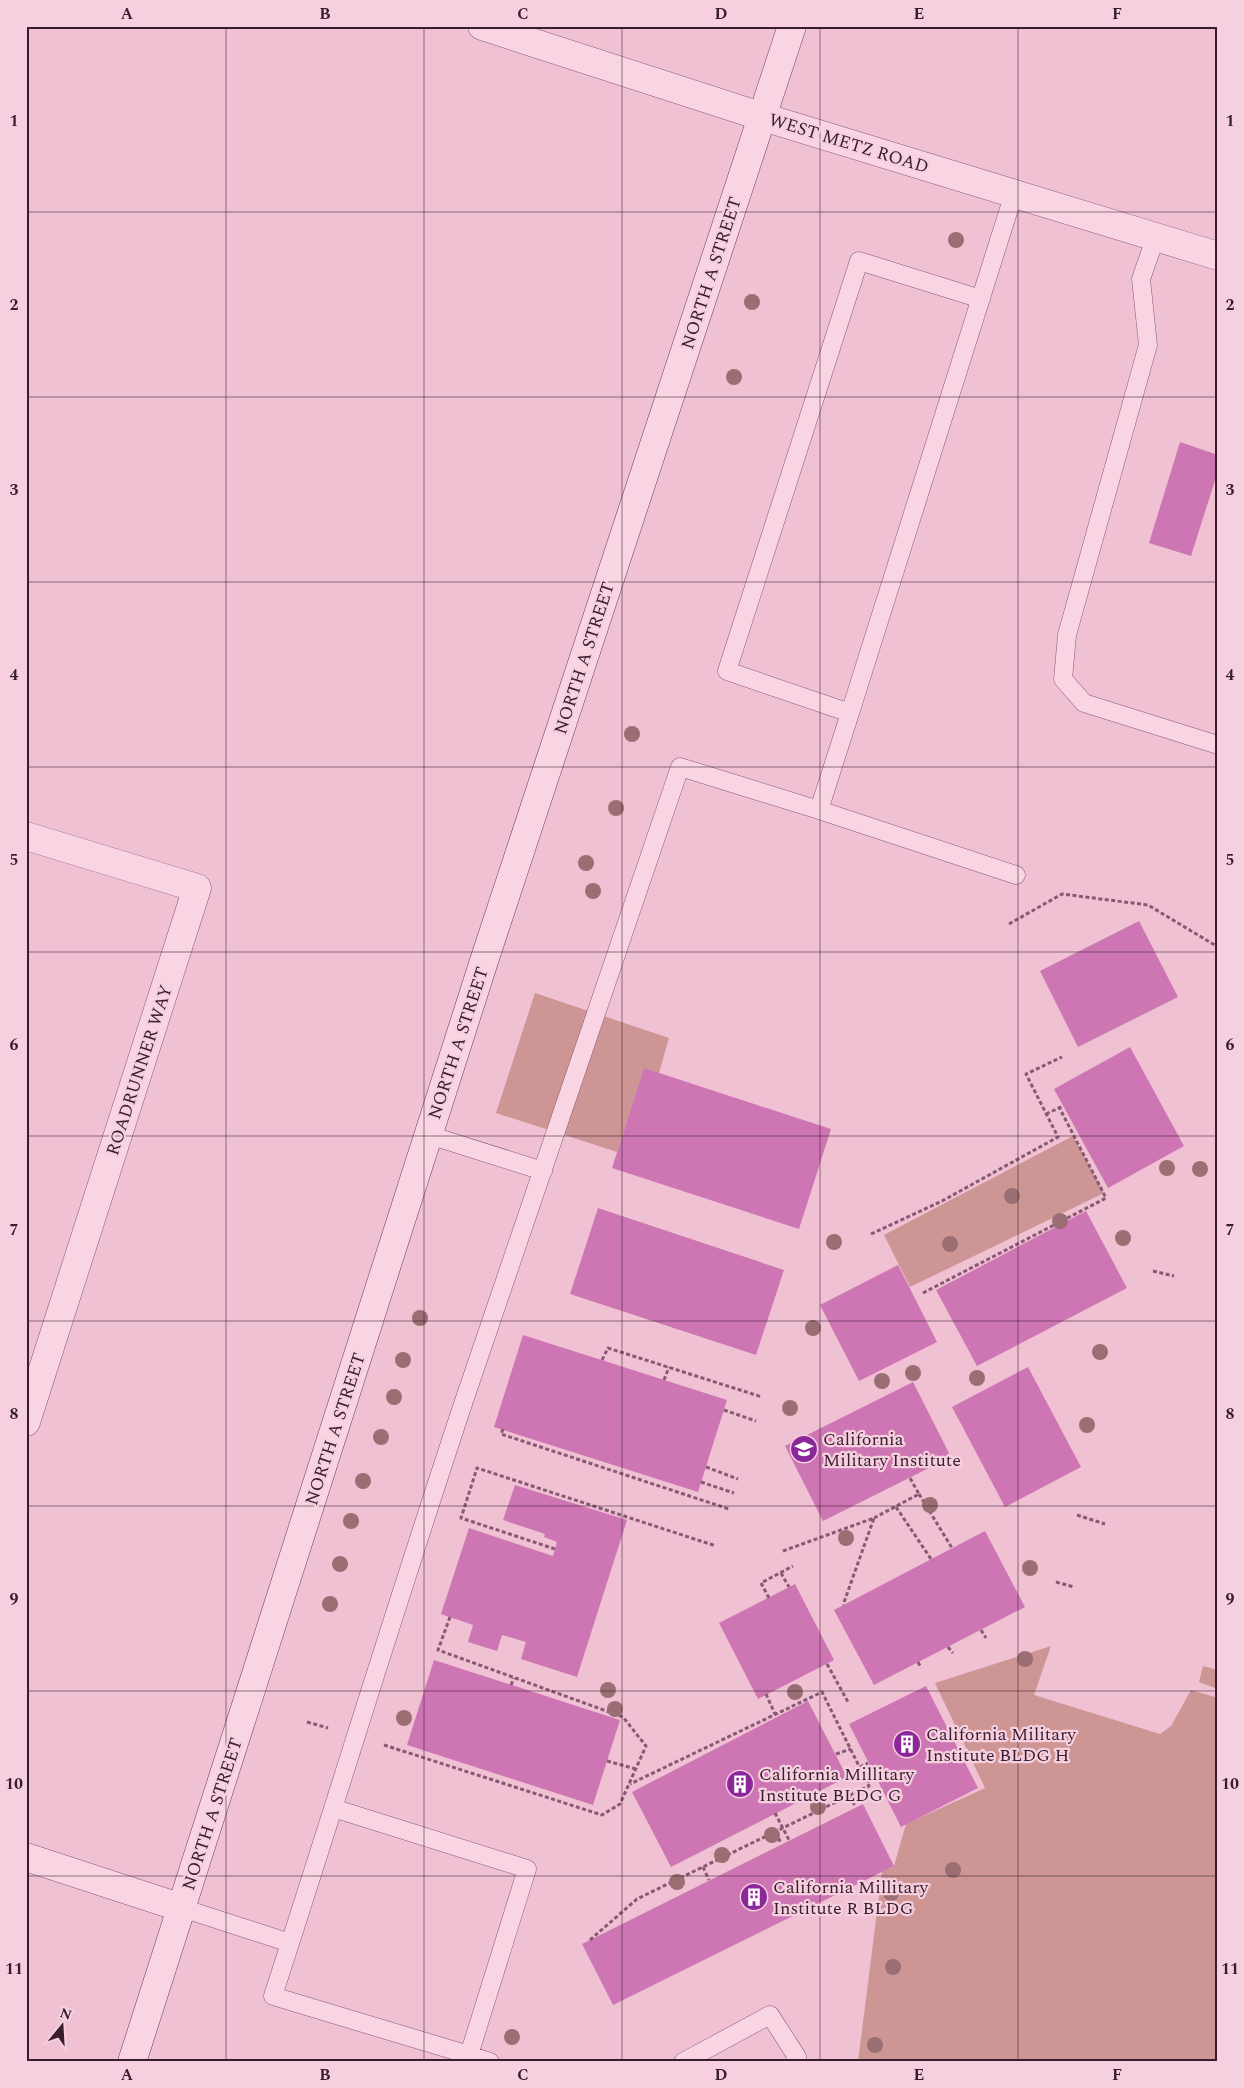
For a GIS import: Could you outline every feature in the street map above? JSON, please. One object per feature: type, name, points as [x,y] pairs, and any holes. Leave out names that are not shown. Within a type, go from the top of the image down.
[{"type":"main road","name":"WEST METZ ROAD","points":[[482,26],[763,117],[1218,256]]},
{"type":"main road","name":"NORTH A STREET","points":[[132,2062],[484,961],[792,26]]},
{"type":"main road","name":"ROADRUNNER WAY","points":[[26,836],[197,888],[28,1411]]},
{"type":"main road","points":[[26,1857],[182,1908]]},
{"type":"lane","points":[[819,810],[1014,193]]},
{"type":"lane","points":[[1156,236],[1141,279],[1148,345],[1067,635],[1063,679],[1084,703],[1218,745]]},
{"type":"lane","points":[[850,713],[726,671],[859,261],[981,299]]},
{"type":"lane","points":[[490,2062],[273,1996],[465,1398],[680,767],[819,810],[1016,875]]},
{"type":"lane","points":[[429,1136],[543,1171]]},
{"type":"lane","points":[[333,1808],[528,1869],[469,2055]]},
{"type":"lane","points":[[182,1908],[290,1943]]},
{"type":"lane","points":[[683,2062],[770,2015],[797,2058],[795,2062]]},
{"type":"path","points":[[1010,924],[1062,894],[1148,905],[1218,947]]},
{"type":"path","points":[[871,1234],[942,1201],[1058,1137],[1026,1074],[1062,1057]]},
{"type":"path","points":[[923,1293],[1004,1253],[1106,1198],[1061,1106],[1046,1114]]},
{"type":"path","points":[[1022,1153],[1024,1157]]},
{"type":"path","points":[[1096,1178],[1102,1177]]},
{"type":"path","points":[[940,1196],[942,1201]]},
{"type":"path","points":[[1153,1271],[1174,1276]]},
{"type":"path","points":[[602,1360],[608,1348],[762,1397]]},
{"type":"path","points":[[664,1380],[669,1367]]},
{"type":"path","points":[[724,1410],[756,1421]]},
{"type":"path","points":[[503,1430],[501,1434],[729,1509]]},
{"type":"path","points":[[538,1446],[540,1441]]},
{"type":"path","points":[[548,1449],[549,1444]]},
{"type":"path","points":[[606,1468],[608,1463]]},
{"type":"path","points":[[619,1472],[620,1467]]},
{"type":"path","points":[[706,1467],[738,1479]]},
{"type":"path","points":[[555,1549],[461,1518],[477,1468],[716,1546]]},
{"type":"path","points":[[646,1481],[648,1475]]},
{"type":"path","points":[[910,1478],[952,1548]]},
{"type":"path","points":[[663,1487],[665,1481]]},
{"type":"path","points":[[701,1482],[734,1492]]},
{"type":"path","points":[[686,1494],[688,1488]]},
{"type":"path","points":[[783,1551],[874,1518],[919,1494]]},
{"type":"path","points":[[896,1507],[931,1559]]},
{"type":"path","points":[[1077,1515],[1105,1524]]},
{"type":"path","points":[[843,1605],[874,1518]]},
{"type":"path","points":[[769,1598],[761,1583],[793,1566]]},
{"type":"path","points":[[781,1573],[789,1587]]},
{"type":"path","points":[[1056,1582],[1074,1587]]},
{"type":"path","points":[[307,1722],[420,1756],[602,1815],[620,1804],[646,1746],[623,1716],[438,1650],[450,1617]]},
{"type":"path","points":[[981,1630],[986,1638]]},
{"type":"path","points":[[948,1647],[953,1653]]},
{"type":"path","points":[[918,1662],[921,1668]]},
{"type":"path","points":[[827,1664],[848,1702]]},
{"type":"path","points":[[511,1685],[514,1678]]},
{"type":"path","points":[[590,1940],[637,1900],[869,1786],[822,1692],[630,1784]]},
{"type":"path","points":[[766,1694],[776,1714]]},
{"type":"path","points":[[836,1754],[851,1749]]},
{"type":"path","points":[[420,1756],[423,1750]]},
{"type":"path","points":[[444,1764],[446,1758]]},
{"type":"path","points":[[456,1768],[458,1761]]},
{"type":"path","points":[[607,1761],[636,1769]]},
{"type":"path","points":[[860,1767],[868,1763]]},
{"type":"path","points":[[477,1774],[478,1768]]},
{"type":"path","points":[[867,1782],[876,1777]]},
{"type":"path","points":[[814,1793],[823,1809]]},
{"type":"path","points":[[849,1796],[856,1807]]},
{"type":"path","points":[[776,1813],[789,1840]]},
{"type":"path","points":[[776,1832],[781,1844]]},
{"type":"path","points":[[703,1867],[709,1880]]},
{"type":"shaded area","points":[[535,993],[669,1038],[659,1073],[644,1069],[617,1152],[496,1113]]},
{"type":"shaded area","points":[[1073,1136],[1104,1193],[910,1287],[884,1235]]},
{"type":"shaded area","points":[[1051,1646],[1034,1695],[1160,1734],[1171,1726],[1191,1690],[1218,1698],[1218,2062],[858,2062],[882,1872],[894,1866],[906,1824],[985,1788],[935,1683]]},
{"type":"shaded area","points":[[1203,1666],[1218,1670],[1218,1689],[1199,1682]]},
{"type":"building","points":[[1180,442],[1218,455],[1218,471],[1191,556],[1149,543]]},
{"type":"building","points":[[1139,921],[1178,997],[1078,1047],[1040,971]]},
{"type":"building","points":[[1130,1047],[1184,1146],[1108,1188],[1054,1089]]},
{"type":"building","points":[[644,1068],[831,1129],[799,1229],[612,1168]]},
{"type":"building","points":[[598,1208],[784,1270],[756,1355],[570,1294]]},
{"type":"building","points":[[1086,1211],[1127,1288],[977,1366],[936,1290]]},
{"type":"building","points":[[898,1265],[937,1342],[859,1381],[820,1305]]},
{"type":"building","points":[[523,1335],[727,1400],[698,1492],[494,1427]]},
{"type":"building","points":[[1028,1367],[1081,1467],[1005,1507],[952,1407]]},
{"type":"building","points":[[913,1382],[951,1457],[823,1521],[785,1446]]},
{"type":"building","points":[[515,1485],[627,1520],[577,1677],[521,1659],[526,1642],[502,1635],[497,1651],[468,1642],[473,1625],[441,1614],[469,1528],[553,1556],[557,1542],[544,1537],[545,1534],[503,1520]]},
{"type":"building","points":[[985,1531],[1025,1607],[874,1685],[834,1610]]},
{"type":"building","points":[[795,1584],[834,1660],[758,1699],[719,1623]]},
{"type":"building","points":[[434,1660],[620,1720],[593,1805],[407,1745]]},
{"type":"building","name":"California Military Institute BLDG H","points":[[926,1686],[978,1788],[901,1827],[849,1724]]},
{"type":"building","name":"California Millitary Institute BLDG G","points":[[808,1701],[847,1777],[671,1867],[632,1792]]},
{"type":"building","name":"California Millitary Institute R BLDG","points":[[863,1804],[894,1866],[613,2005],[582,1944]]},
{"type":"place","name":"California Military Institute","points":[[804,1449]]},
{"type":"place","name":"California Military Institute BLDG H","points":[[907,1744]]},
{"type":"place","name":"California Millitary Institute BLDG G","points":[[740,1784]]},
{"type":"place","name":"California Millitary Institute R BLDG","points":[[754,1897]]}]
